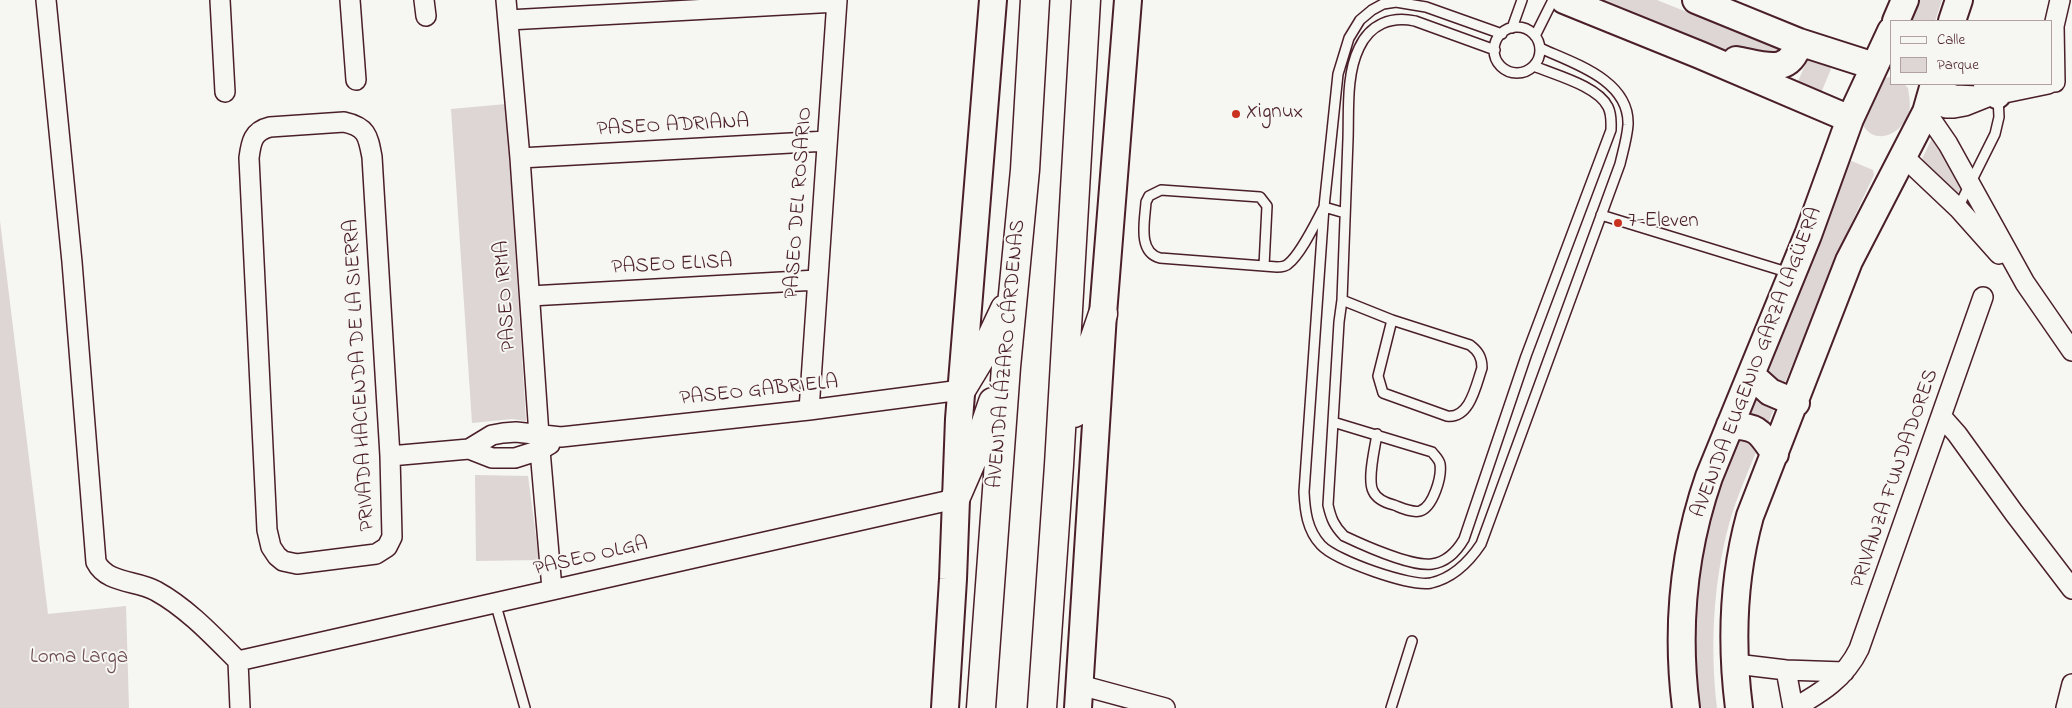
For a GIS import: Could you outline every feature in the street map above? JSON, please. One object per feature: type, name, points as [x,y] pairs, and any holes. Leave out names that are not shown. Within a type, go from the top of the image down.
[{"type":"highway","name":"AVENIDA LÁZARO CÁRDENAS","points":[[981,708],[1006,367],[1024,170],[1035,0]]},
{"type":"highway","points":[[1024,170],[1042,121],[1053,0]]},
{"type":"highway","points":[[1042,708],[1059,465],[1086,0]]},
{"type":"highway","points":[[961,390],[986,347],[1013,292]]},
{"type":"highway","points":[[1059,465],[1089,355],[1103,314]]},
{"type":"highway","points":[[955,499],[978,446],[1006,367]]},
{"type":"street","points":[[46,0],[72,262],[94,553],[99,568],[108,575],[144,586],[173,602],[194,619],[238,661],[240,708]]},
{"type":"street","points":[[220,0],[225,92]]},
{"type":"street","points":[[350,0],[356,80]]},
{"type":"street","name":"PASEO IRMA","points":[[506,0],[520,158],[552,589]]},
{"type":"street","name":"AVENIDA LÁZARO CÁRDENAS","points":[[945,708],[953,579],[961,390],[993,0]]},
{"type":"street","points":[[1119,0],[1125,42]]},
{"type":"street","points":[[1128,0],[1103,314],[1079,696],[1165,708]]},
{"type":"street","points":[[1564,0],[1850,119]]},
{"type":"street","points":[[1696,0],[1799,42],[1881,60]]},
{"type":"street","points":[[1896,20],[1905,0]]},
{"type":"street","points":[[1952,20],[1959,0]]},
{"type":"street","points":[[2056,82],[2053,34],[2060,0]]},
{"type":"street","points":[[508,20],[837,1]]},
{"type":"street","name":"PASEO DEL ROSARIO","points":[[809,410],[837,1]]},
{"type":"street","name":"AVENIDA EUGENIO GARZA LAGÜERA","points":[[1686,708],[1682,656],[1684,582],[1700,506],[1730,425],[1792,274],[1850,119],[1881,60],[1890,34]]},
{"type":"street","points":[[1700,55],[1780,66],[1790,62],[1799,42]]},
{"type":"street","points":[[1930,94],[1965,96],[2036,85]]},
{"type":"street","points":[[1948,144],[1948,127],[1953,118],[1965,106],[1991,92]]},
{"type":"street","points":[[1930,94],[1946,108],[1965,106]]},
{"type":"street","points":[[1930,94],[1948,144],[1970,185],[2025,283],[2072,351]]},
{"type":"street","points":[[1740,708],[1736,664],[1735,615],[1742,546],[1750,516],[1796,402],[1849,261],[1903,156],[1930,94]]},
{"type":"street","name":"PRIVADA HACIENDA DE LA SIERRA","points":[[344,122],[360,127],[366,133],[372,157],[390,456],[393,528],[392,537],[387,547],[370,556],[297,564],[283,561],[277,556],[267,530],[249,158],[252,140],[261,129],[270,126],[344,122]]},
{"type":"street","name":"PASEO ADRIANA","points":[[520,158],[827,141]]},
{"type":"street","points":[[1903,156],[1958,208],[2025,283]]},
{"type":"street","name":"PASEO ELISA","points":[[530,296],[817,280]]},
{"type":"street","name":"PRIVANZA FUNDADORES","points":[[1794,708],[1828,687],[1844,672],[1853,661],[1864,639],[1983,297]]},
{"type":"street","points":[[1751,375],[1770,392],[1796,402]]},
{"type":"street","name":"PASEO GABRIELA","points":[[469,449],[492,458],[516,458],[540,442],[561,437],[809,410],[961,390]]},
{"type":"street","points":[[1941,416],[1957,434],[2014,514],[2072,589]]},
{"type":"street","points":[[1730,425],[1756,430],[1775,454]]},
{"type":"street","name":"PASEO GABRIELA","points":[[390,456],[469,449],[487,438],[503,433],[540,442]]},
{"type":"street","name":"PASEO OLGA","points":[[238,661],[955,499]]},
{"type":"street","points":[[1736,664],[1786,670],[1844,672]]},
{"type":"street","points":[[1786,670],[1794,708]]},
{"type":"street","points":[[2066,708],[2072,684]]},
{"type":"lane","points":[[1512,28],[1522,0]]},
{"type":"lane","points":[[1535,36],[1553,0]]},
{"type":"lane","points":[[1502,34],[1426,7],[1408,3],[1383,4],[1360,20],[1344,50],[1338,74],[1324,207],[1304,492],[1305,509],[1314,535],[1321,546],[1344,560],[1398,579],[1430,583],[1446,578],[1472,558],[1481,544],[1620,164],[1628,124],[1621,99],[1602,78],[1585,68],[1540,48]]},
{"type":"lane","points":[[1495,50],[1415,21],[1403,18],[1391,19],[1368,34],[1359,48],[1350,83],[1342,300],[1328,505],[1330,518],[1344,536],[1418,564],[1432,564],[1450,557],[1458,549],[1473,517],[1526,356],[1611,130],[1612,117],[1600,96],[1587,88],[1534,66]]},
{"type":"lane","points":[[1512,28],[1524,29],[1535,36],[1540,48],[1538,60],[1534,66],[1520,73],[1508,71],[1498,62],[1495,50],[1496,42],[1502,34],[1512,28]]},
{"type":"lane","points":[[1958,208],[1995,134],[1999,117],[1991,92]]},
{"type":"lane","points":[[1264,266],[1267,206],[1260,197],[1229,193],[1161,190],[1149,196],[1146,202],[1145,238],[1147,250],[1154,257],[1264,266],[1282,267],[1290,262],[1324,207]]},
{"type":"lane","points":[[1324,207],[1345,213]]},
{"type":"lane","points":[[1602,215],[1792,274]]},
{"type":"lane","points":[[1342,300],[1392,320],[1470,345],[1476,350],[1482,362],[1482,368],[1467,407],[1458,416],[1447,416],[1383,393],[1378,376],[1392,320]]},
{"type":"lane","points":[[1333,422],[1378,434],[1426,448],[1438,458],[1440,466],[1434,498],[1430,505],[1422,510],[1410,511],[1379,499],[1373,491],[1371,475],[1378,434]]},
{"type":"lane","points":[[1473,517],[1491,520]]},
{"type":"lane","points":[[495,602],[524,708]]},
{"type":"lane","points":[[1391,708],[1412,641]]},
{"type":"green space","points":[[1586,0],[1657,0],[1729,29],[1780,46],[1775,60],[1707,46]]},
{"type":"green space","points":[[1916,0],[1942,0],[1935,20],[1907,20]]},
{"type":"green space","points":[[1808,59],[1821,63],[1827,62],[1831,69],[1821,93],[1798,81]]},
{"type":"green space","points":[[1890,77],[1890,85],[1905,85],[1908,88],[1910,103],[1907,118],[1899,128],[1888,135],[1876,136],[1869,132],[1862,124],[1879,79]]},
{"type":"green space","points":[[506,104],[526,421],[512,419],[472,423],[451,109]]},
{"type":"green space","points":[[1934,137],[1961,189],[1960,193],[1955,192],[1921,161]]},
{"type":"green space","points":[[1849,160],[1873,170],[1874,175],[1833,265],[1735,505],[1719,569],[1716,593],[1714,662],[1717,708],[1692,708],[1687,629],[1705,516]]},
{"type":"green space","name":"Loma Larga","points":[[0,221],[48,614],[126,606],[129,708],[0,708]]},
{"type":"green space","points":[[475,475],[528,476],[539,560],[476,561]]},
{"type":"place","name":"Xignux","points":[[1236,114]]},
{"type":"place","name":"7-Eleven","points":[[1618,223]]}]
